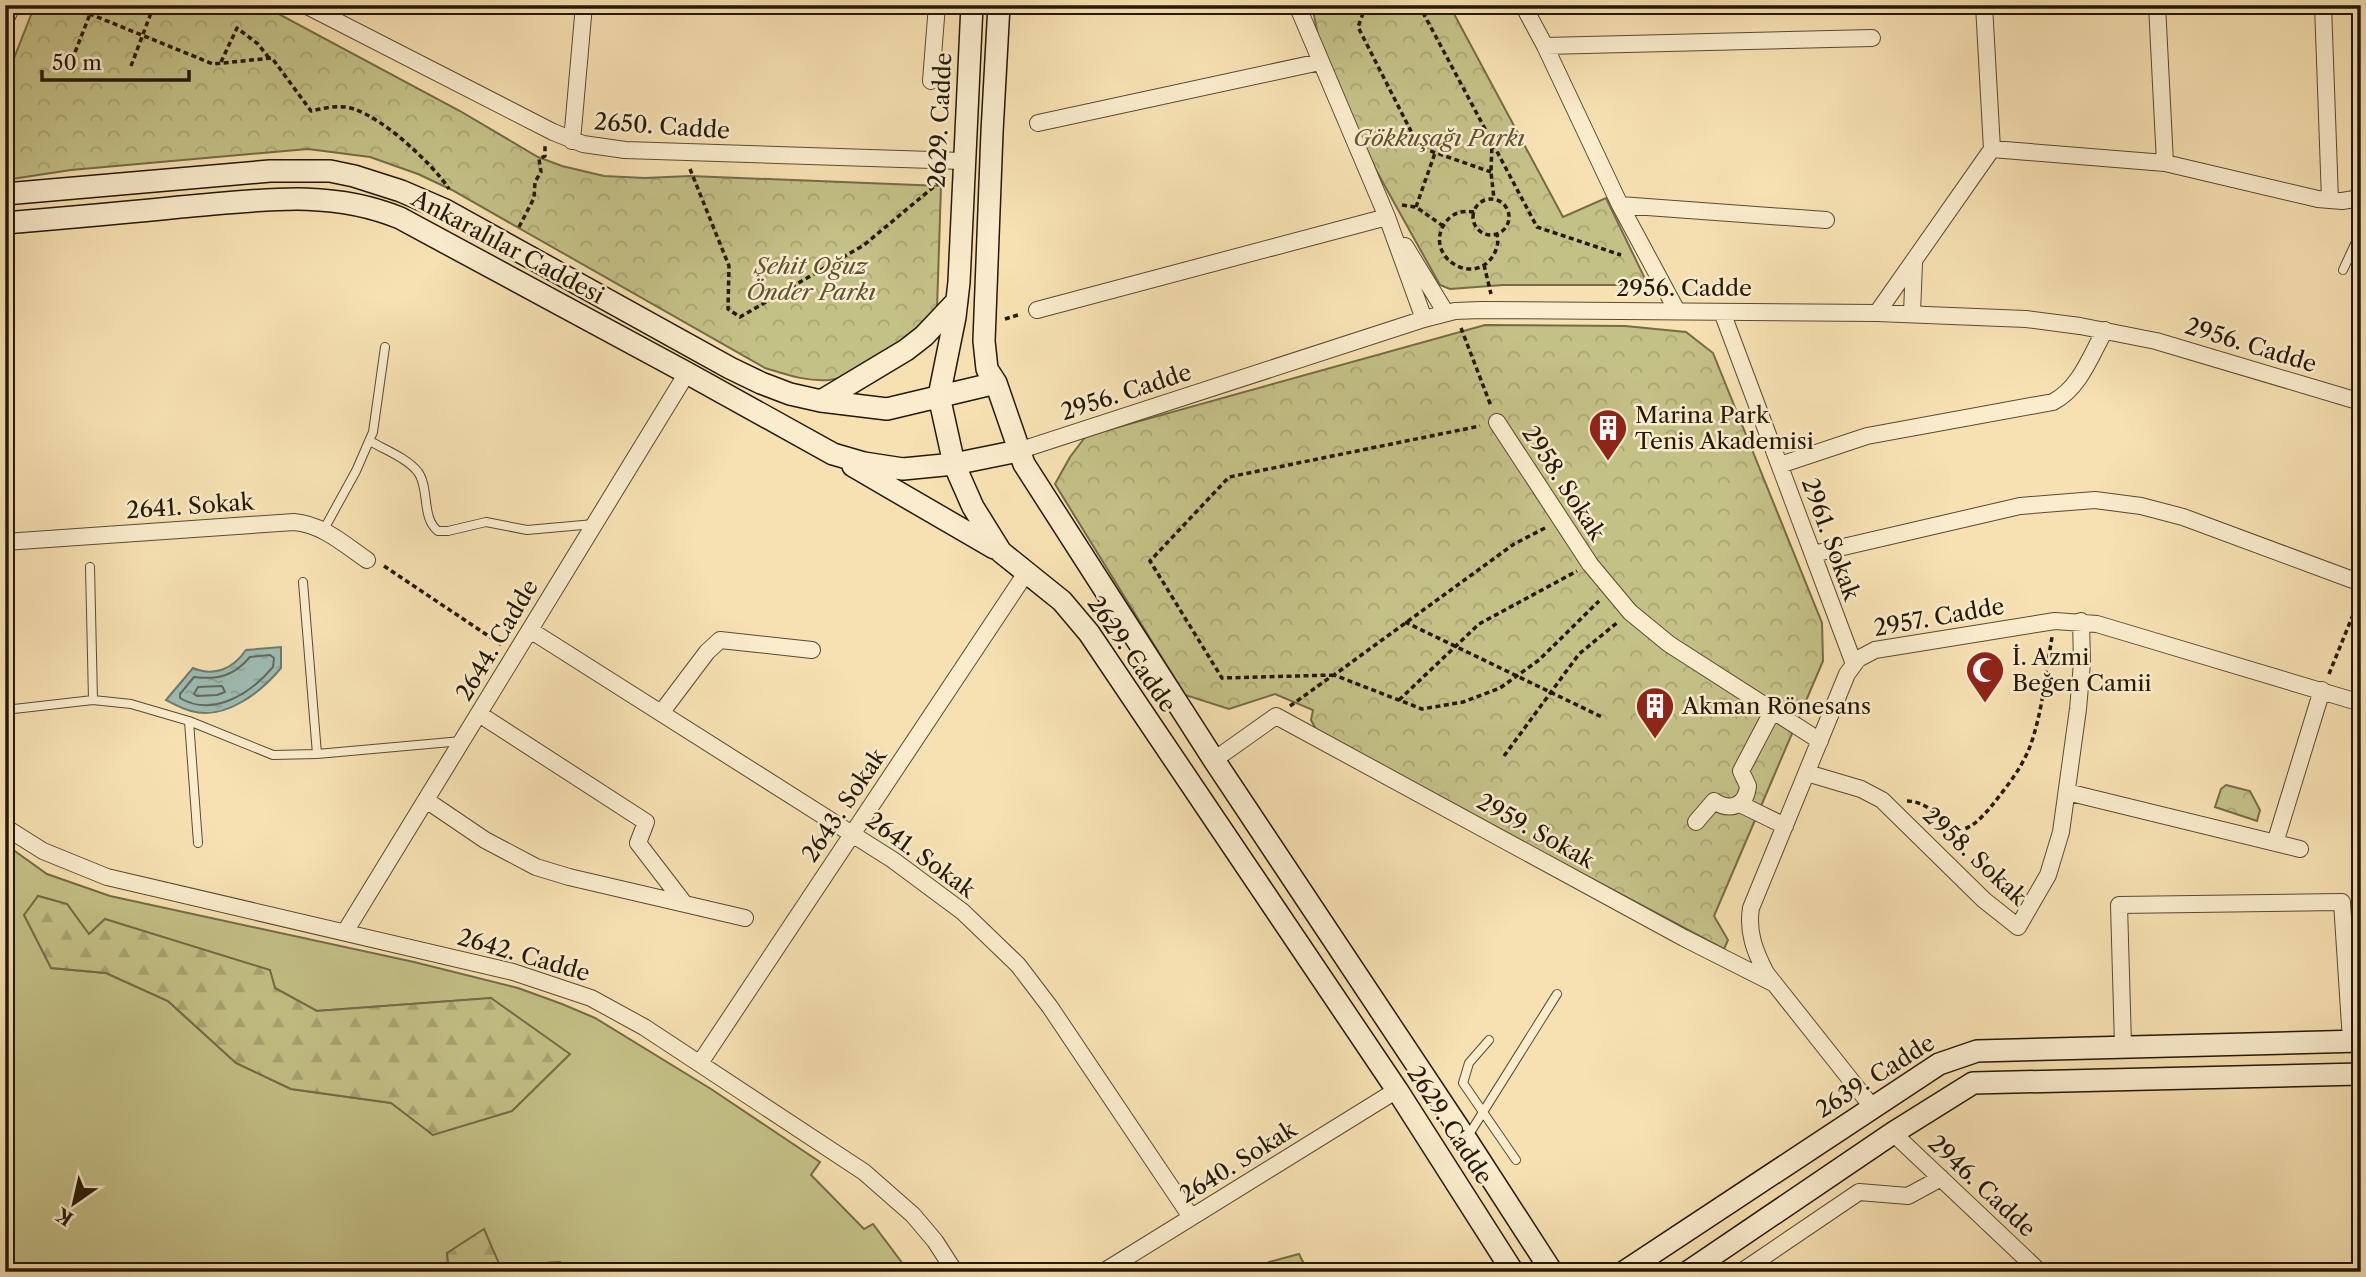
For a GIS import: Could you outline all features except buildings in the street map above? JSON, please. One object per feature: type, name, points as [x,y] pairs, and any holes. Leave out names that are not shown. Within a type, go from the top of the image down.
[{"type":"main road","name":"2629. Cadde","points":[[972,5],[957,301],[939,396],[954,464],[973,506],[1002,552],[1062,601],[1089,633],[1397,1090],[1513,1272]]},
{"type":"main road","name":"2629. Cadde","points":[[999,5],[984,326],[987,369],[996,383],[1018,451],[1214,760],[1552,1272]]},
{"type":"main road","name":"Ankaralılar Caddesi","points":[[5,194],[303,170],[330,172],[378,182],[423,199],[730,368],[770,387],[821,401],[887,409],[996,383]]},
{"type":"main road","name":"Ankaralılar Caddesi","points":[[5,223],[280,198],[345,201],[377,208],[687,373],[832,454],[903,469],[954,464],[1018,451]]},
{"type":"main road","points":[[821,401],[906,350],[924,336],[957,301]]},
{"type":"main road","points":[[832,454],[1002,552]]},
{"type":"main road","name":"2639. Cadde","points":[[1624,1272],[1939,1064],[1967,1053],[2123,1045],[2356,1041]]},
{"type":"main road","points":[[1690,1271],[1968,1085],[1979,1082],[2361,1074]]},
{"type":"main road","points":[[1873,1108],[1893,1133]]},
{"type":"street","points":[[5,20],[13,5]]},
{"type":"street","name":"2650. Cadde","points":[[305,5],[572,141],[611,149],[684,153],[964,162]]},
{"type":"street","points":[[572,141],[584,5]]},
{"type":"street","points":[[931,81],[937,5]]},
{"type":"street","points":[[1297,5],[1381,202],[1424,319]]},
{"type":"street","points":[[1522,5],[1545,46],[1620,205],[1677,311]]},
{"type":"street","points":[[1877,313],[1992,149],[1984,5]]},
{"type":"street","points":[[2157,5],[2165,163]]},
{"type":"street","points":[[2323,5],[2330,200]]},
{"type":"street","points":[[1545,46],[1872,38]]},
{"type":"street","points":[[1038,123],[1320,62]]},
{"type":"street","points":[[1992,149],[2165,163],[2330,200],[2361,198]]},
{"type":"street","points":[[1620,205],[1826,220]]},
{"type":"street","points":[[1037,310],[1387,218]]},
{"type":"street","points":[[1387,218],[1451,312]]},
{"type":"street","points":[[1912,313],[1914,262]]},
{"type":"street","name":"2956. Cadde","points":[[1018,451],[1424,319],[1451,312],[1495,310],[1912,313],[2026,318],[2105,330],[2165,343],[2361,402]]},
{"type":"street","name":"2961. Sokak","points":[[1722,312],[1854,664]]},
{"type":"street","points":[[1780,465],[1867,436],[2053,402],[2072,388],[2105,330]]},
{"type":"street","name":"2644. Cadde","points":[[345,932],[687,373]]},
{"type":"street","name":"2958. Sokak","points":[[1497,422],[1559,520],[1610,590],[1630,612],[1670,644],[1820,741]]},
{"type":"street","points":[[1812,554],[2020,506],[2095,500],[2141,506],[2202,523],[2361,583]]},
{"type":"street","name":"2641. Sokak","points":[[5,542],[294,522],[308,523],[367,560]]},
{"type":"street","name":"2643. Sokak","points":[[700,1063],[1026,573]]},
{"type":"street","name":"2957. Cadde","points":[[1873,1108],[1775,984],[1756,952],[1749,917],[1847,674],[1864,655],[1875,650],[2055,621],[2081,621],[2361,702]]},
{"type":"street","name":"2958. Sokak","points":[[1807,773],[1861,789],[1892,808],[1963,880],[2018,927],[2044,883],[2056,854],[2067,792],[2081,677],[2081,621]]},
{"type":"street","name":"2641. Sokak","points":[[530,630],[853,834],[940,894],[985,931],[1018,965],[1050,1007],[1191,1217]]},
{"type":"street","points":[[661,713],[707,652],[720,640],[812,650]]},
{"type":"street","points":[[2276,843],[2322,690]]},
{"type":"street","points":[[1740,804],[1748,791],[1741,771],[1773,710]]},
{"type":"street","points":[[479,713],[646,822],[638,843],[684,903]]},
{"type":"street","points":[[1214,760],[1276,716]]},
{"type":"street","name":"2959. Sokak","points":[[1276,716],[1672,932],[1775,984]]},
{"type":"street","points":[[2067,792],[2300,849]]},
{"type":"street","points":[[426,800],[485,840],[536,867],[745,918]]},
{"type":"street","points":[[1696,822],[1714,801],[1726,807],[1740,804],[1785,826]]},
{"type":"street","name":"2642. Cadde","points":[[5,827],[43,851],[107,877],[504,970],[567,988],[618,1011],[838,1153],[873,1179],[913,1215],[935,1241],[955,1272]]},
{"type":"street","points":[[2123,1045],[2119,905],[2342,902],[2356,1041]]},
{"type":"street","name":"2640. Sokak","points":[[1103,1272],[1397,1090]]},
{"type":"street","name":"2946. Cadde","points":[[1893,1133],[2040,1272]]},
{"type":"street","points":[[1741,1272],[1859,1192],[1908,1196],[1941,1178]]},
{"type":"lane","points":[[2343,270],[2361,231]]},
{"type":"lane","points":[[323,531],[370,442],[376,421],[385,347]]},
{"type":"lane","points":[[370,442],[416,471],[422,481],[431,523],[438,531],[486,522],[527,530],[594,524]]},
{"type":"lane","points":[[90,567],[93,700]]},
{"type":"lane","points":[[303,582],[317,754]]},
{"type":"lane","points":[[5,710],[105,700],[145,707],[189,721],[267,754],[280,756],[462,741]]},
{"type":"lane","points":[[189,721],[198,842]]},
{"type":"lane","points":[[1466,1139],[1557,993]]},
{"type":"lane","points":[[1489,1040],[1469,1063],[1464,1083],[1516,1160]]},
{"type":"path","points":[[72,60],[90,14],[87,5]]},
{"type":"path","points":[[131,66],[154,5]]},
{"type":"path","points":[[1366,5],[1358,27],[1419,147],[1491,172]]},
{"type":"path","points":[[1419,5],[1537,227],[1621,255]]},
{"type":"path","points":[[90,14],[213,64],[269,58]]},
{"type":"path","points":[[221,62],[237,28],[272,58],[311,110],[337,106],[354,109],[412,148],[445,183],[459,217]]},
{"type":"path","points":[[509,246],[534,198],[535,183],[541,172],[539,159],[545,156],[544,148],[553,132]]},
{"type":"path","points":[[1492,142],[1494,199]]},
{"type":"path","points":[[684,153],[729,266],[728,309],[740,317],[864,245],[964,162]]},
{"type":"path","points":[[1416,207],[1435,153]]},
{"type":"path","points":[[1494,199],[1504,205],[1510,216],[1507,228],[1490,236],[1479,231],[1473,221],[1474,212],[1482,201],[1494,199]]},
{"type":"path","points":[[1381,202],[1416,207],[1443,226]]},
{"type":"path","points":[[1474,212],[1456,213],[1443,226],[1440,244],[1448,261],[1465,270],[1484,265],[1496,250],[1497,235]]},
{"type":"path","points":[[1484,265],[1495,310]]},
{"type":"path","points":[[984,326],[1037,310]]},
{"type":"path","name":"2958. Sokak","points":[[1451,312],[1497,422]]},
{"type":"path","points":[[1497,422],[1229,477],[1150,561],[1222,678],[1334,675],[1422,709],[1463,702],[1500,688],[1539,660],[1610,590]]},
{"type":"path","points":[[1276,716],[1514,544],[1559,520]]},
{"type":"path","points":[[367,560],[374,559],[515,654]]},
{"type":"path","points":[[1399,701],[1479,624],[1590,564]]},
{"type":"path","points":[[2322,690],[2361,595]]},
{"type":"path","points":[[1504,756],[1579,654],[1630,612]]},
{"type":"path","points":[[1892,808],[1907,801],[1918,801],[1955,830],[1973,825],[1983,816],[2011,781],[2029,750],[2055,621]]},
{"type":"path","points":[[1405,622],[1604,718]]},
{"type":"green space","name":"Şehit Oğuz Önder Parkı","points":[[35,5],[262,5],[460,111],[538,157],[604,176],[690,176],[941,186],[937,309],[873,362],[843,377],[813,380],[765,368],[452,190],[418,174],[370,157],[308,149],[71,170],[5,180],[5,81]]},
{"type":"green space","name":"Gökkuşağı Parkı","points":[[1312,5],[1466,5],[1453,12],[1563,217],[1606,198],[1648,285],[1503,285],[1450,289],[1440,285],[1376,170],[1320,46]]},
{"type":"green space","points":[[1485,325],[1625,326],[1686,332],[1713,353],[1822,623],[1823,661],[1714,916],[1728,940],[1724,949],[1318,733],[1311,720],[1313,710],[1275,694],[1229,709],[1185,695],[1055,484],[1086,436]]},
{"type":"green space","points":[[2226,785],[2250,791],[2260,810],[2257,821],[2215,807],[2221,789]]},
{"type":"green space","points":[[5,844],[47,874],[110,896],[414,962],[518,988],[595,1018],[711,1089],[820,1162],[811,1175],[864,1229],[873,1224],[909,1272],[559,1272],[559,1262],[500,1266],[447,1253],[449,1272],[5,1272]],"holes":[[[38,896],[67,904],[89,935],[105,920],[269,970],[275,988],[316,1011],[491,998],[433,1135],[392,1103],[291,1089],[236,1063],[168,1001],[106,973],[51,968]]]},
{"type":"green space","points":[[38,896],[67,904],[89,934],[105,919],[270,970],[275,988],[317,1011],[491,998],[570,1054],[512,1111],[433,1135],[391,1103],[291,1089],[236,1063],[168,1001],[106,973],[51,968],[24,915]]},
{"type":"green space","points":[[484,1229],[500,1266],[560,1262],[559,1272],[449,1272],[447,1253]]},
{"type":"green space","points":[[1299,1254],[1308,1272],[1274,1272],[1269,1262]]},
{"type":"water","points":[[281,647],[281,668],[253,695],[229,708],[204,713],[188,710],[166,700],[193,668],[208,672],[223,670],[246,650]]},
{"type":"place","name":"Marina Park Tenis Akademisi","points":[[1608,462]]},
{"type":"place","name":"İ. Azmi Beğen Camii","points":[[1985,704]]},
{"type":"place","name":"Akman Rönesans","points":[[1655,740]]}]
